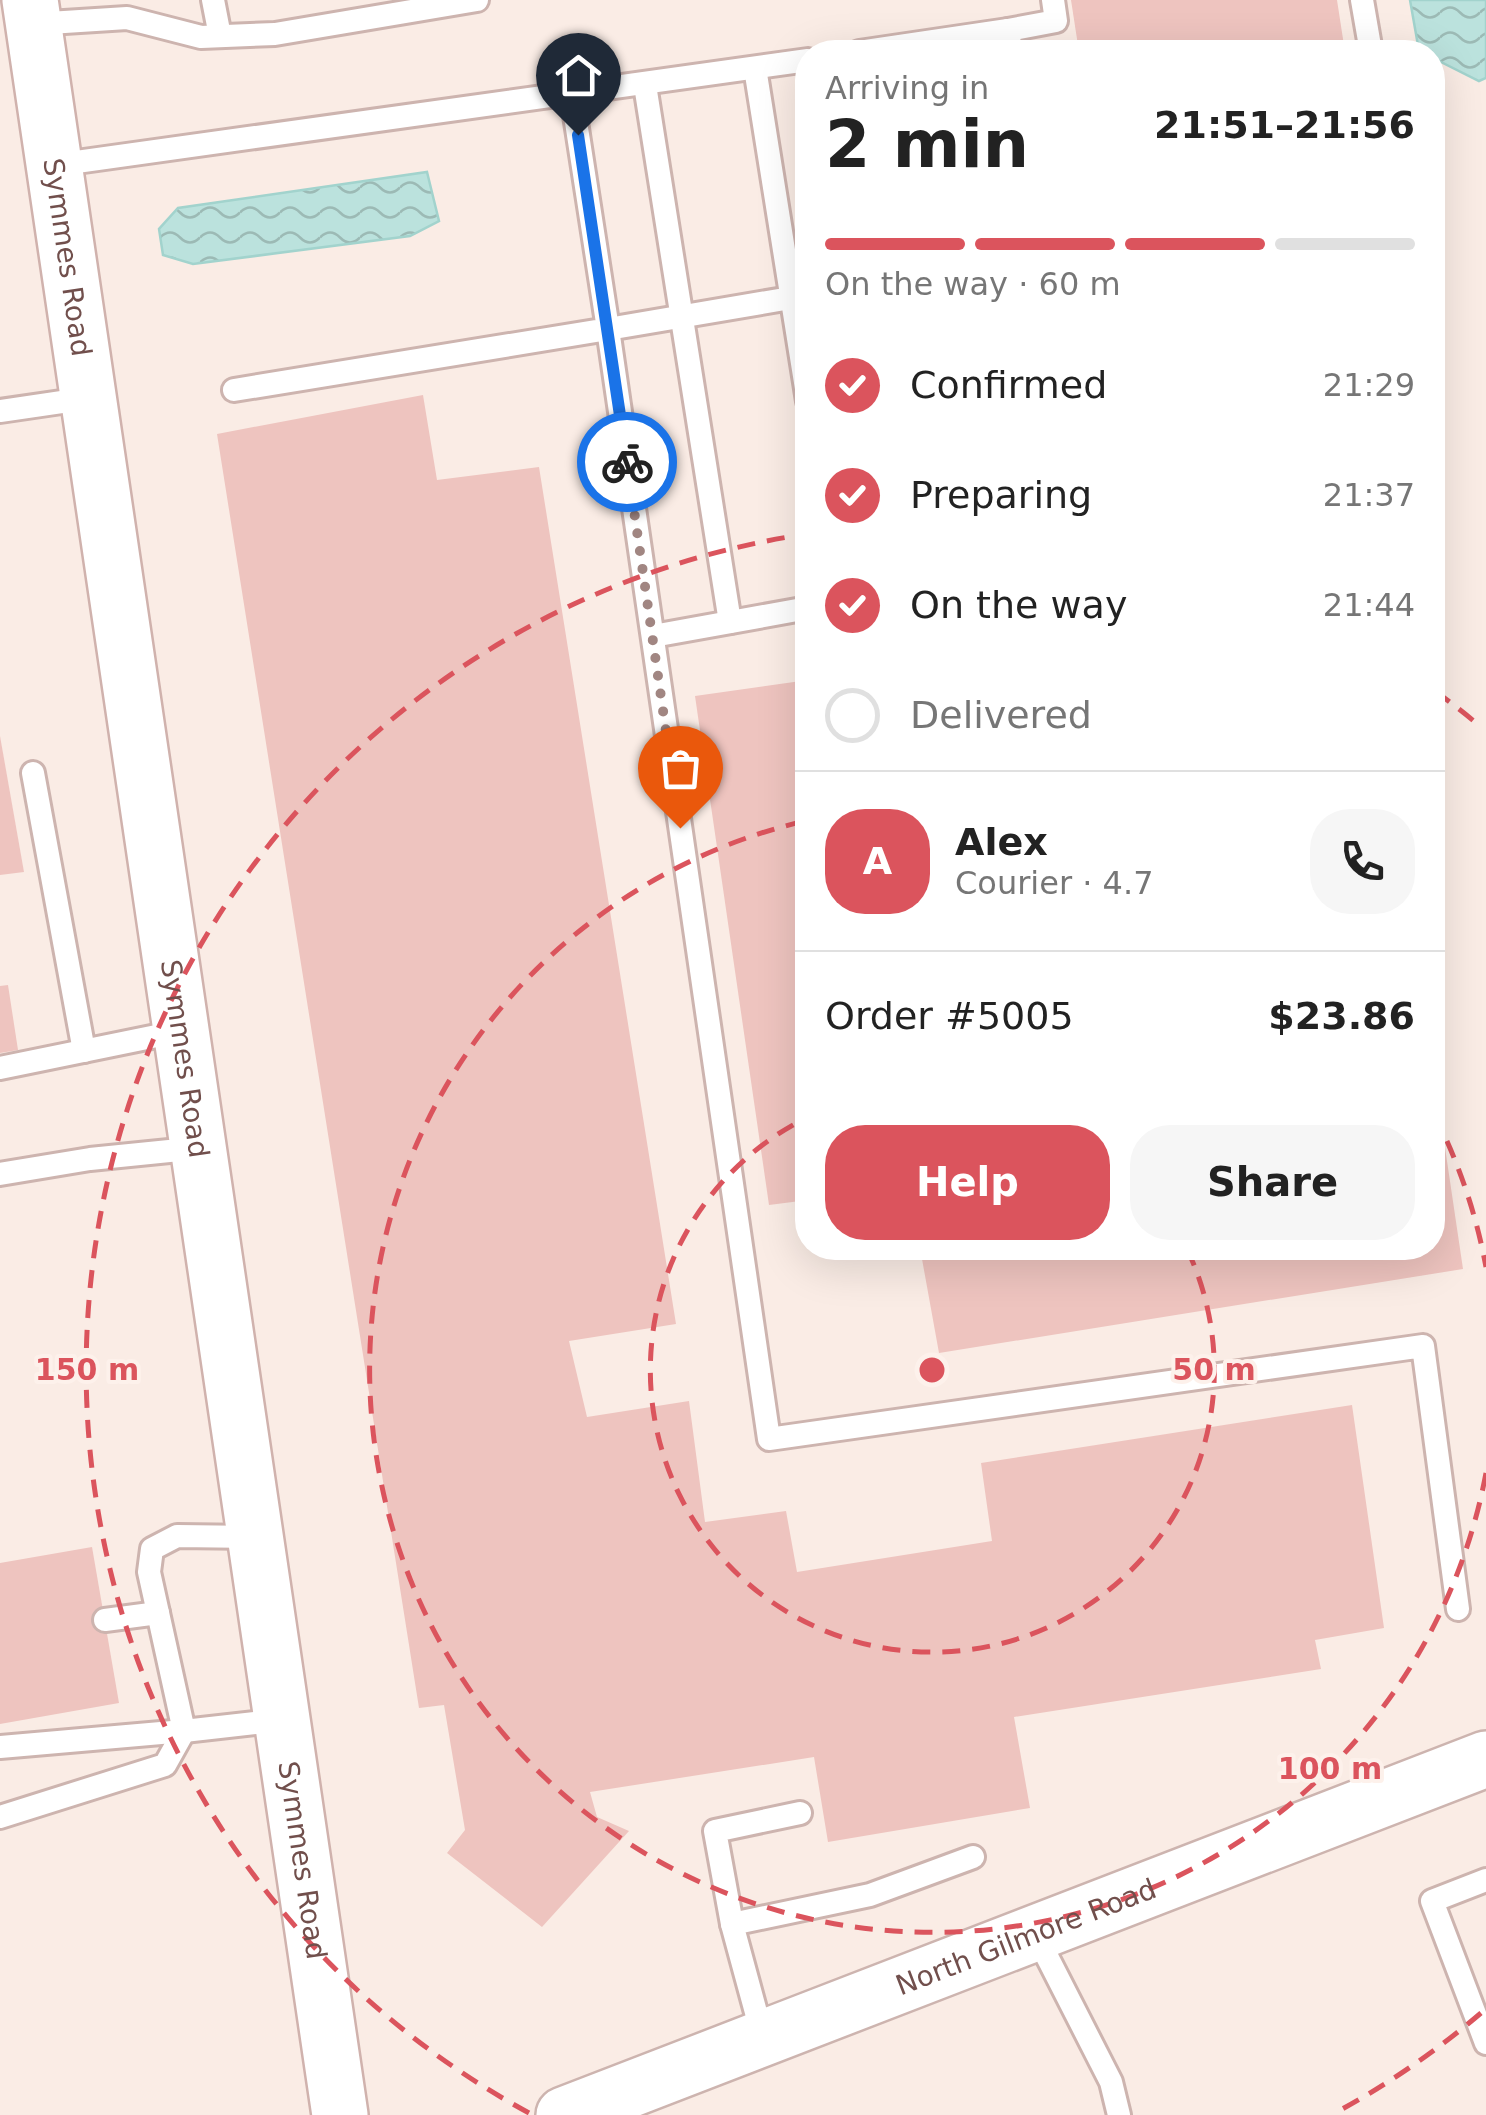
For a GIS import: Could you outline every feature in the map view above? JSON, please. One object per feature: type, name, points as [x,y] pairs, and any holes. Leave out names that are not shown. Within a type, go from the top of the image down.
[{"type":"main road","name":"Symmes Road","points":[[31,12],[340,2115]]},
{"type":"main road","name":"North Gilmore Road","points":[[564,2115],[1486,1759]]},
{"type":"lane","points":[[212,0],[220,36]]},
{"type":"lane","points":[[31,12],[127,18],[201,37],[275,34],[477,0]]},
{"type":"lane","points":[[1012,40],[1056,22],[1053,0]]},
{"type":"lane","points":[[1362,0],[1369,40]]},
{"type":"lane","points":[[55,165],[795,62]]},
{"type":"lane","points":[[755,68],[795,276]]},
{"type":"lane","points":[[644,85],[730,622]]},
{"type":"lane","points":[[572,96],[769,1440],[1424,1346],[1458,1609]]},
{"type":"lane","points":[[234,390],[795,298]]},
{"type":"lane","points":[[0,411],[89,398]]},
{"type":"lane","points":[[653,636],[795,610]]},
{"type":"lane","points":[[33,773],[84,1051]]},
{"type":"lane","points":[[0,1068],[182,1032]]},
{"type":"lane","points":[[0,1174],[90,1158],[199,1148]]},
{"type":"lane","points":[[0,1817],[165,1765],[184,1731],[149,1572],[152,1549],[177,1536],[256,1537]]},
{"type":"lane","points":[[105,1620],[158,1612]]},
{"type":"lane","points":[[0,1746],[282,1720]]},
{"type":"lane","points":[[763,2038],[732,1924],[714,1831],[800,1814]]},
{"type":"lane","points":[[732,1924],[870,1895],[974,1857]]},
{"type":"lane","points":[[1486,1880],[1432,1902],[1486,2043]]},
{"type":"lane","points":[[1035,1933],[1111,2082],[1120,2115]]},
{"type":"water","points":[[1410,0],[1486,0],[1486,78],[1479,81],[1445,64],[1445,40],[1417,40]]},
{"type":"water","points":[[427,172],[439,221],[410,236],[193,264],[163,255],[159,229],[178,208]]},
{"type":"building","points":[[1071,0],[1337,0],[1343,40],[1077,40]]},
{"type":"building","points":[[423,395],[437,480],[539,467],[676,1324],[569,1341],[587,1417],[689,1401],[705,1522],[786,1511],[797,1572],[992,1541],[981,1463],[1352,1405],[1384,1628],[1315,1640],[1321,1669],[1014,1717],[1030,1808],[828,1842],[814,1757],[590,1792],[597,1817],[629,1831],[542,1927],[447,1853],[465,1830],[444,1705],[419,1708],[217,434]]},
{"type":"building","points":[[795,682],[795,1202],[769,1205],[695,696]]},
{"type":"building","points":[[0,736],[24,872],[0,875]]},
{"type":"building","points":[[8,985],[18,1050],[0,1053],[0,986]]},
{"type":"building","points":[[1445,1148],[1463,1269],[939,1353],[922,1260],[1445,1260]]},
{"type":"building","points":[[92,1547],[119,1703],[0,1724],[0,1563]]},
{"type":"way so far","points":[[627,462],[680,828]]},
{"type":"route","points":[[578,135],[627,462]]}]
